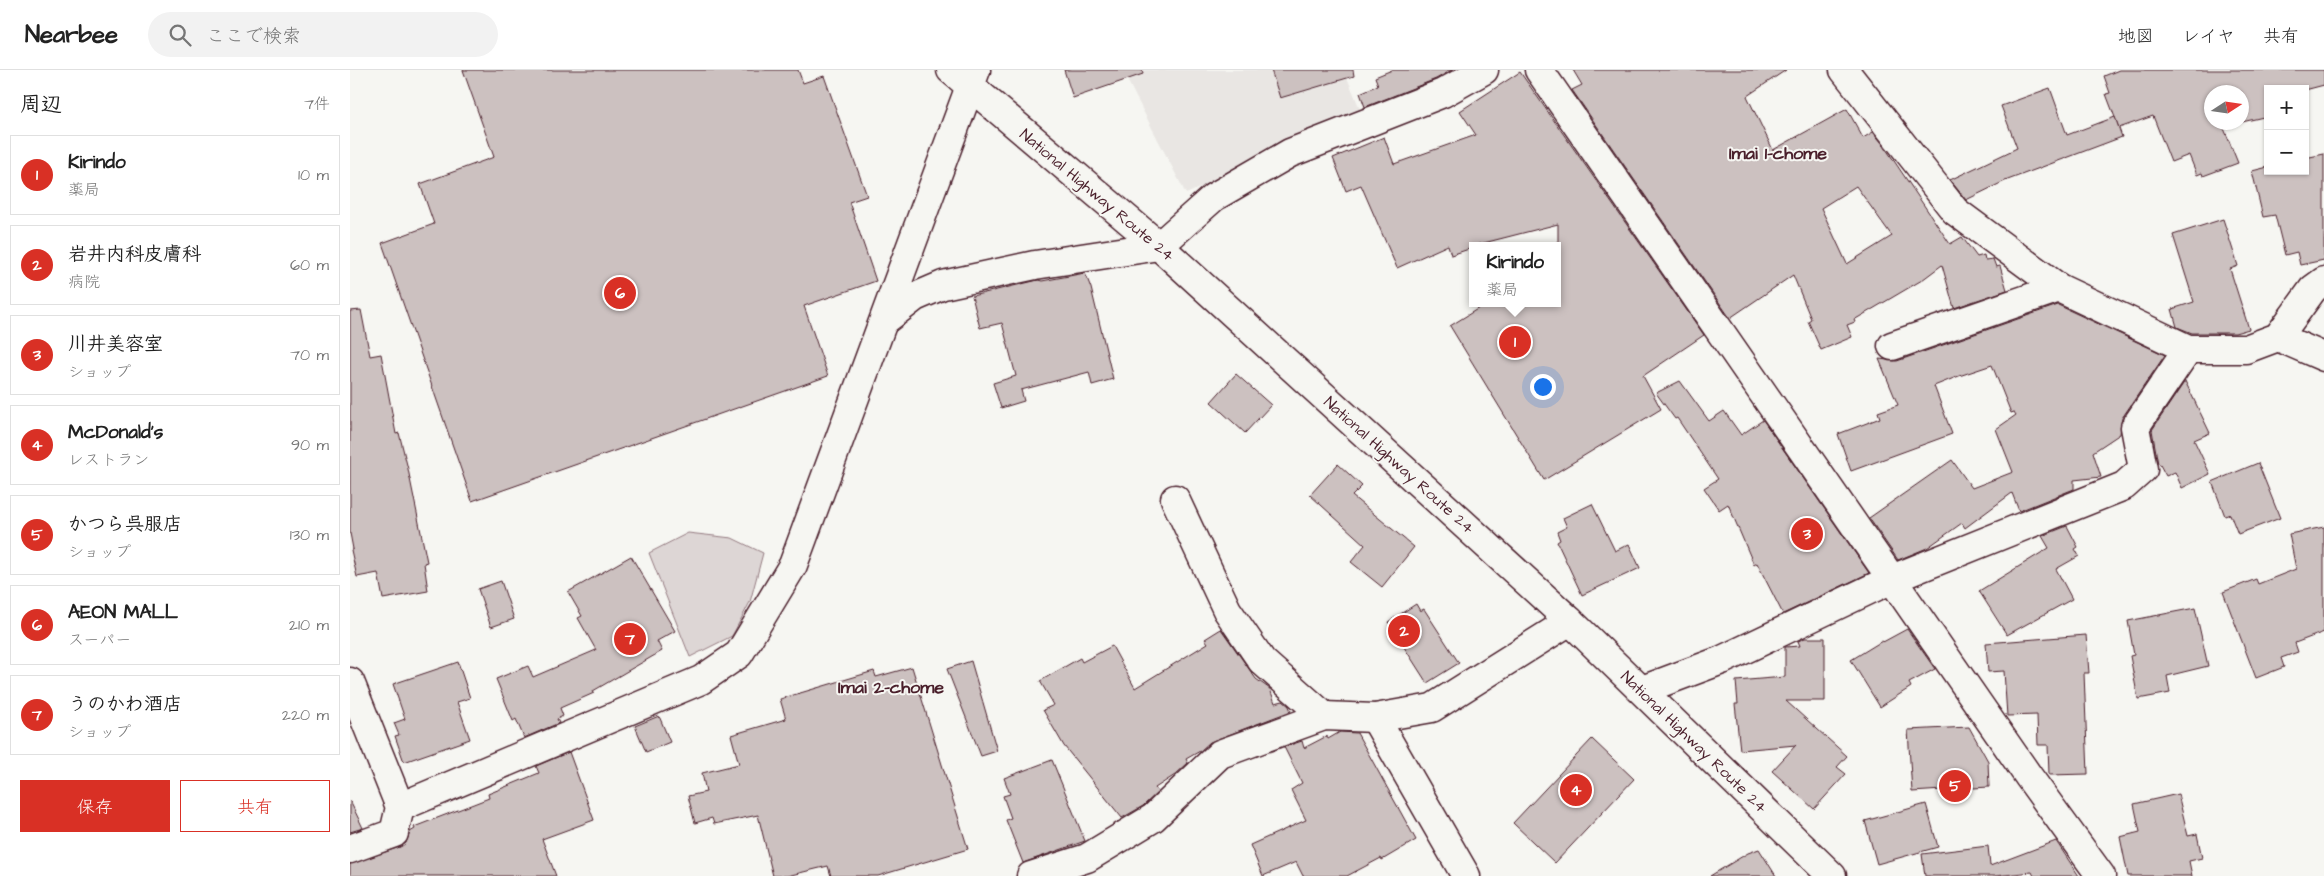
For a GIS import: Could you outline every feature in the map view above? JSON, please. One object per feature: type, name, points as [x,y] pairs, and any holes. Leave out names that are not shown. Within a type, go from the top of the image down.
[{"type":"main road","points":[[884,321],[915,297],[943,284],[1035,265],[1159,246],[1214,197],[1290,153],[1443,93],[1484,70]]},
{"type":"main road","points":[[1539,70],[2029,777],[2101,876]]},
{"type":"main road","points":[[1844,70],[1955,211],[2059,288],[2188,349],[2246,349],[2278,337],[2313,289],[2324,280]]},
{"type":"main road","points":[[400,807],[701,680],[739,654],[793,565],[884,321],[965,76]]},
{"type":"main road","name":"National Highway Route 24","points":[[965,76],[1159,246],[1570,622],[1832,876]]},
{"type":"main road","points":[[1892,346],[2059,288]]},
{"type":"main road","points":[[2278,337],[2324,356]]},
{"type":"main road","points":[[1642,690],[1722,660],[1892,579],[2124,486],[2143,469],[2136,427],[2188,349]]},
{"type":"main road","points":[[1175,499],[1227,610],[1262,661],[1324,716]]},
{"type":"main road","points":[[1031,876],[1090,867],[1153,818],[1220,754],[1324,716],[1376,718],[1432,708],[1570,622]]},
{"type":"main road","points":[[350,682],[400,807],[394,833],[350,849]]},
{"type":"main road","points":[[1376,718],[1466,876]]},
{"type":"shaded area","points":[[1122,70],[1344,70],[1362,114],[1186,194]]},
{"type":"shaded area","points":[[688,533],[732,538],[763,553],[750,602],[732,636],[690,657],[649,553]]},
{"type":"building","points":[[463,70],[798,70],[803,83],[824,76],[867,196],[849,202],[876,281],[804,306],[828,376],[472,501],[382,243],[434,224],[420,184],[494,157]]},
{"type":"building","points":[[1064,70],[1142,70],[1143,74],[1073,98]]},
{"type":"building","points":[[1271,70],[1353,70],[1354,76],[1280,98]]},
{"type":"building","points":[[1392,70],[1452,70],[1436,79],[1365,107],[1360,93],[1378,85],[1375,77]]},
{"type":"building","points":[[1573,70],[1786,70],[1747,96],[1773,150],[1847,109],[1863,138],[1873,132],[1882,143],[1950,244],[1962,237],[1977,257],[1984,255],[1985,260],[1993,259],[1996,267],[2000,266],[2007,290],[1954,308],[1942,265],[1922,280],[1854,320],[1855,322],[1847,325],[1852,337],[1821,350],[1808,321],[1811,319],[1793,275],[1730,318],[1572,90],[1582,85]],"holes":[[[1856,186],[1892,236],[1847,264],[1821,208]]]},
{"type":"building","points":[[2119,70],[2324,70],[2324,85],[2309,89],[2309,85],[2264,85],[2264,117],[2249,120],[2249,85],[2204,85],[2204,130],[2225,130],[2238,163],[2203,176],[2202,173],[2197,175],[2189,155],[2171,162],[2153,116],[2119,128],[2106,94],[2110,93],[2104,76]]},
{"type":"building","points":[[1520,72],[1704,335],[1643,376],[1661,409],[1544,480],[1450,326],[1481,307],[1561,307],[1561,242],[1558,242],[1558,224],[1488,242],[1469,242],[1469,249],[1451,255],[1448,245],[1397,268],[1361,185],[1346,191],[1333,158],[1384,137],[1394,164],[1476,135],[1460,111]]},
{"type":"building","points":[[2050,88],[2067,135],[2115,117],[2122,137],[2005,181],[1966,200],[1950,180],[2017,148],[2001,106]]},
{"type":"building","points":[[2324,154],[2324,260],[2300,265],[2297,252],[2285,255],[2275,215],[2263,217],[2252,171],[2264,168],[2264,175],[2309,175],[2309,157]]},
{"type":"building","points":[[2223,219],[2238,266],[2230,269],[2249,329],[2235,333],[2192,333],[2177,327],[2172,309],[2194,302],[2173,235]]},
{"type":"building","points":[[1085,273],[1091,288],[1113,379],[1092,385],[1089,372],[1021,390],[1024,401],[1001,408],[993,383],[1016,376],[1002,323],[980,328],[972,296],[1038,280],[1042,281]]},
{"type":"building","points":[[2058,305],[2165,355],[2122,418],[2120,434],[2093,452],[2101,477],[2074,480],[2074,489],[2019,511],[2012,493],[1965,528],[1962,523],[1927,548],[1898,560],[1869,518],[1952,460],[1972,488],[2013,472],[1996,429],[2016,415],[2014,412],[2011,413],[1992,365],[1959,376],[1934,386],[1952,434],[1851,471],[1838,434],[1880,418],[1878,412],[1898,405],[1879,359],[1897,361]]},
{"type":"building","points":[[361,310],[370,356],[381,354],[396,434],[399,433],[408,469],[427,562],[424,563],[428,591],[383,599],[378,573],[357,577],[351,550],[353,549],[350,533],[350,311]]},
{"type":"building","points":[[1236,374],[1271,405],[1245,433],[1211,402]]},
{"type":"building","points":[[1680,381],[1709,421],[1724,411],[1741,435],[1763,420],[1869,573],[1783,614],[1757,563],[1754,565],[1728,504],[1719,510],[1704,488],[1718,479],[1677,418],[1675,419],[1656,393]]},
{"type":"building","points":[[2185,381],[2210,433],[2194,440],[2210,474],[2182,488],[2175,472],[2166,476],[2158,464],[2152,430]]},
{"type":"building","points":[[2258,463],[2280,518],[2238,534],[2230,514],[2225,516],[2212,482]]},
{"type":"building","points":[[1338,464],[1362,486],[1352,496],[1414,547],[1382,587],[1351,562],[1365,545],[1310,495]]},
{"type":"building","points":[[1592,504],[1615,551],[1629,544],[1640,568],[1582,595],[1557,542],[1560,540],[1557,532],[1567,527],[1563,518]]},
{"type":"building","points":[[2067,526],[2078,547],[2075,549],[2079,556],[2056,569],[2072,599],[2007,635],[1979,591],[2049,548],[2042,536]]},
{"type":"building","points":[[2324,527],[2324,632],[2295,643],[2298,652],[2281,658],[2284,667],[2256,678],[2223,592],[2256,579],[2258,584],[2296,569],[2289,534]]},
{"type":"building","points":[[631,556],[675,631],[657,641],[662,651],[593,691],[594,693],[560,708],[563,716],[557,719],[559,723],[524,738],[516,719],[513,721],[496,679],[528,666],[533,677],[596,650],[578,618],[582,616],[568,592]]},
{"type":"building","points":[[501,581],[514,619],[491,627],[478,589]]},
{"type":"building","points":[[1416,604],[1420,611],[1424,609],[1459,663],[1427,683],[1388,622]]},
{"type":"building","points":[[2195,608],[2208,666],[2167,676],[2170,693],[2138,699],[2130,656],[2134,655],[2128,621]]},
{"type":"building","points":[[1221,629],[1256,679],[1270,689],[1275,703],[1283,701],[1289,706],[1291,711],[1210,742],[1200,751],[1186,759],[1188,763],[1175,775],[1155,788],[1158,792],[1143,806],[1122,818],[1064,746],[1043,710],[1054,705],[1040,681],[1080,658],[1082,662],[1112,646],[1135,688],[1208,643],[1205,639]]},
{"type":"building","points":[[1907,629],[1935,669],[1909,683],[1911,687],[1880,707],[1851,660],[1882,641]]},
{"type":"building","points":[[2086,635],[2089,673],[2084,673],[2088,774],[2049,775],[2048,745],[2038,745],[2037,715],[2007,716],[2004,671],[1988,672],[1986,643]]},
{"type":"building","points":[[1805,638],[1825,638],[1825,701],[1786,701],[1847,756],[1837,767],[1846,774],[1814,809],[1772,771],[1796,745],[1740,750],[1735,704],[1738,704],[1736,681],[1785,677],[1785,647],[1800,646],[1798,641]]},
{"type":"building","points":[[971,661],[997,751],[981,756],[947,669]]},
{"type":"building","points":[[458,662],[470,698],[457,702],[470,739],[404,762],[395,736],[399,735],[394,723],[405,719],[393,684]]},
{"type":"building","points":[[912,667],[968,849],[878,876],[831,876],[828,866],[787,876],[773,876],[758,815],[714,824],[712,818],[695,823],[688,796],[706,792],[702,773],[739,764],[731,735],[786,719],[780,699],[874,671],[876,677]]},
{"type":"building","points":[[659,716],[670,742],[646,752],[635,726]]},
{"type":"building","points":[[1969,727],[1988,761],[1989,787],[1912,792],[1908,730]]},
{"type":"building","points":[[1340,732],[1357,733],[1416,840],[1382,860],[1381,858],[1347,876],[1303,876],[1296,862],[1263,876],[1250,845],[1306,820],[1291,790],[1302,783],[1284,747],[1302,741],[1304,748],[1327,736],[1328,739]]},
{"type":"building","points":[[1592,739],[1634,779],[1555,863],[1513,823]]},
{"type":"building","points":[[569,752],[594,820],[542,839],[556,876],[350,876],[350,864],[400,847],[406,843],[410,832],[415,829],[414,827],[489,798],[488,794],[539,773],[536,766]]},
{"type":"building","points":[[1052,760],[1085,841],[1023,863],[1006,820],[1011,818],[1003,796],[1010,794],[1004,778]]},
{"type":"building","points":[[2178,794],[2188,836],[2197,834],[2202,858],[2189,861],[2192,876],[2128,876],[2120,837],[2140,832],[2134,804]]},
{"type":"building","points":[[350,801],[363,828],[350,832]]},
{"type":"building","points":[[1926,804],[1938,847],[1877,864],[1865,821]]},
{"type":"building","points":[[2056,841],[2079,876],[2034,876],[2032,872],[1995,876],[1925,876],[1922,854],[1988,846],[1990,866]]},
{"type":"building","points":[[1759,849],[1776,876],[1710,876],[1748,853]]},
{"type":"place","name":"AEON MALL","points":[[620,293]]},
{"type":"place","name":"Kirindo","points":[[1515,342]]},
{"type":"place","name":"川井美容室","points":[[1807,534]]},
{"type":"place","name":"岩井内科皮膚科","points":[[1404,631]]},
{"type":"place","name":"うのかわ酒店","points":[[630,639]]},
{"type":"place","name":"かつら呉服店","points":[[1955,786]]},
{"type":"place","name":"McDonald's","points":[[1576,790]]},
{"type":"district","name":"Imai 1-chome","points":[[1778,153]]},
{"type":"district","name":"Imai 2-chome","points":[[891,687]]}]
